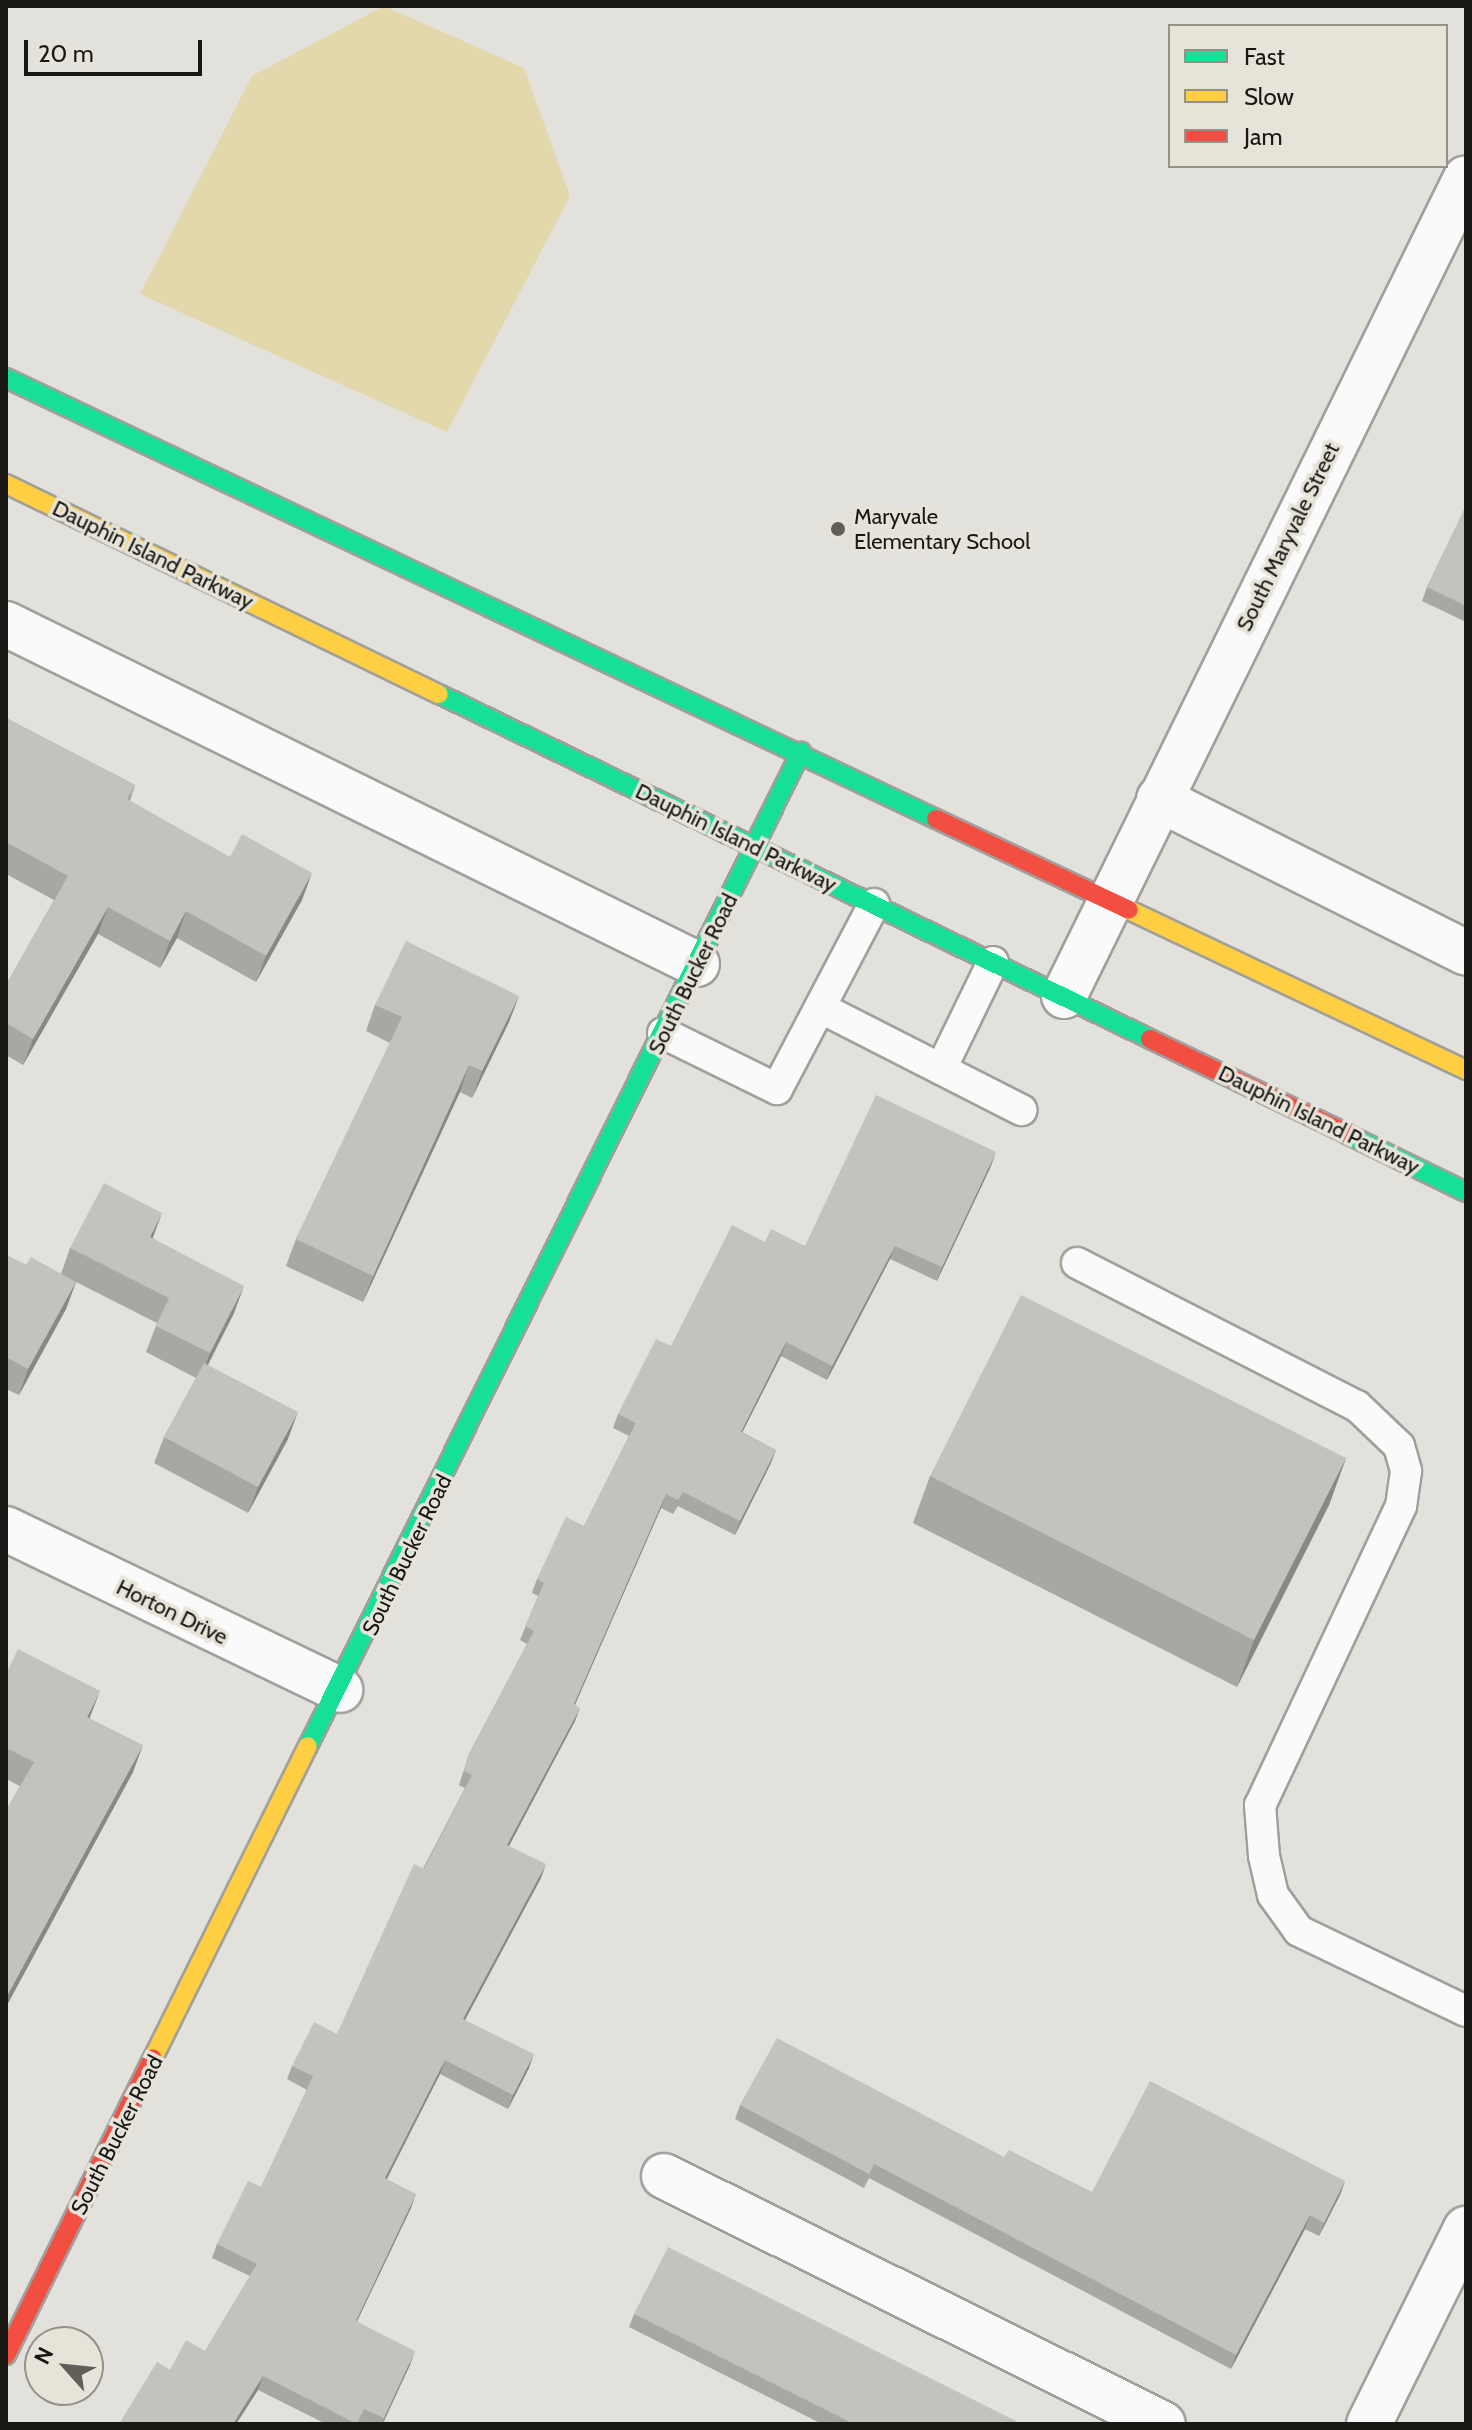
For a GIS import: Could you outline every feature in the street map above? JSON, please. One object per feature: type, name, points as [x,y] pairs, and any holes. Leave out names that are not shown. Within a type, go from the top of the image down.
[{"type":"main road","points":[[6,378],[1111,897],[1466,1070]]},
{"type":"main road","name":"Dauphin Island Parkway","points":[[6,484],[1466,1192]]},
{"type":"main road","name":"South Bucker Road","points":[[6,2355],[340,1690],[801,752]]},
{"type":"street","name":"South Maryvale Street","points":[[1064,996],[1466,178]]},
{"type":"street","points":[[6,624],[697,964]]},
{"type":"street","points":[[1159,799],[1466,953]]},
{"type":"street","name":"Horton Drive","points":[[6,1529],[340,1690]]},
{"type":"street","points":[[664,2176],[1163,2424]]},
{"type":"street","points":[[1369,2424],[1466,2229]]},
{"type":"lane","points":[[663,1033],[777,1089],[874,904]]},
{"type":"lane","points":[[941,1069],[993,962]]},
{"type":"lane","points":[[821,1008],[1021,1110]]},
{"type":"lane","points":[[1077,1263],[1357,1406],[1399,1446],[1406,1471],[1401,1506],[1260,1805],[1264,1856],[1273,1895],[1299,1931],[1466,2011]]},
{"type":"shaded area","points":[[384,6],[524,68],[570,196],[447,432],[140,294],[252,76]]},
{"type":"building","points":[[1466,506],[1466,606],[1427,587]]},
{"type":"building","points":[[6,718],[135,785],[127,799],[230,857],[242,834],[312,873],[266,956],[186,911],[170,941],[108,907],[33,1039],[6,1023],[6,985],[68,876],[6,842]]},
{"type":"building","points":[[406,941],[519,996],[482,1071],[469,1065],[373,1276],[296,1239],[402,1017],[375,1005]]},
{"type":"building","points":[[876,1095],[996,1152],[942,1267],[895,1246],[832,1366],[786,1342],[741,1432],[776,1450],[740,1521],[683,1492],[678,1500],[666,1494],[574,1704],[580,1708],[507,1845],[546,1864],[463,2019],[534,2054],[513,2095],[445,2060],[385,2178],[416,2194],[356,2321],[415,2351],[384,2418],[364,2409],[357,2424],[263,2376],[233,2424],[119,2424],[157,2362],[170,2370],[186,2340],[205,2351],[257,2264],[217,2244],[248,2181],[261,2187],[313,2076],[292,2066],[314,2022],[337,2034],[414,1864],[424,1869],[472,1775],[464,1771],[469,1754],[534,1631],[525,1626],[544,1583],[537,1579],[566,1517],[584,1526],[636,1423],[618,1414],[656,1339],[671,1346],[732,1225],[765,1242],[771,1229],[805,1246]]},
{"type":"building","points":[[104,1183],[162,1213],[150,1237],[244,1286],[210,1353],[156,1326],[169,1298],[70,1248]]},
{"type":"building","points":[[6,1255],[26,1265],[31,1257],[76,1282],[28,1369],[6,1357]]},
{"type":"building","points":[[1021,1295],[1346,1458],[1254,1640],[930,1476]]},
{"type":"building","points":[[204,1363],[298,1412],[258,1487],[164,1437]]},
{"type":"building","points":[[18,1649],[100,1691],[87,1717],[143,1745],[6,1998],[6,1811],[34,1762],[6,1748],[6,1674]]},
{"type":"building","points":[[777,2038],[1004,2157],[1009,2150],[1092,2192],[1150,2081],[1345,2181],[1324,2223],[1310,2215],[1236,2355],[874,2164],[869,2174],[740,2105]]},
{"type":"building","points":[[668,2247],[1022,2424],[854,2424],[634,2314]]},
{"type":"traffic: fast","points":[[6,378],[936,819]]},
{"type":"traffic: fast","points":[[439,694],[1150,1039]]},
{"type":"traffic: fast","points":[[308,1746],[801,752]]},
{"type":"traffic: fast","points":[[1347,1134],[1466,1192]]},
{"type":"traffic: slow","points":[[6,484],[439,694]]},
{"type":"traffic: slow","points":[[1129,910],[1466,1070]]},
{"type":"traffic: slow","points":[[153,2058],[308,1746]]},
{"type":"traffic: jam","points":[[936,819],[1129,910]]},
{"type":"traffic: jam","points":[[1150,1039],[1347,1134]]},
{"type":"traffic: jam","points":[[6,2355],[153,2058]]},
{"type":"place","name":"Maryvale Elementary School","points":[[838,529]]}]
